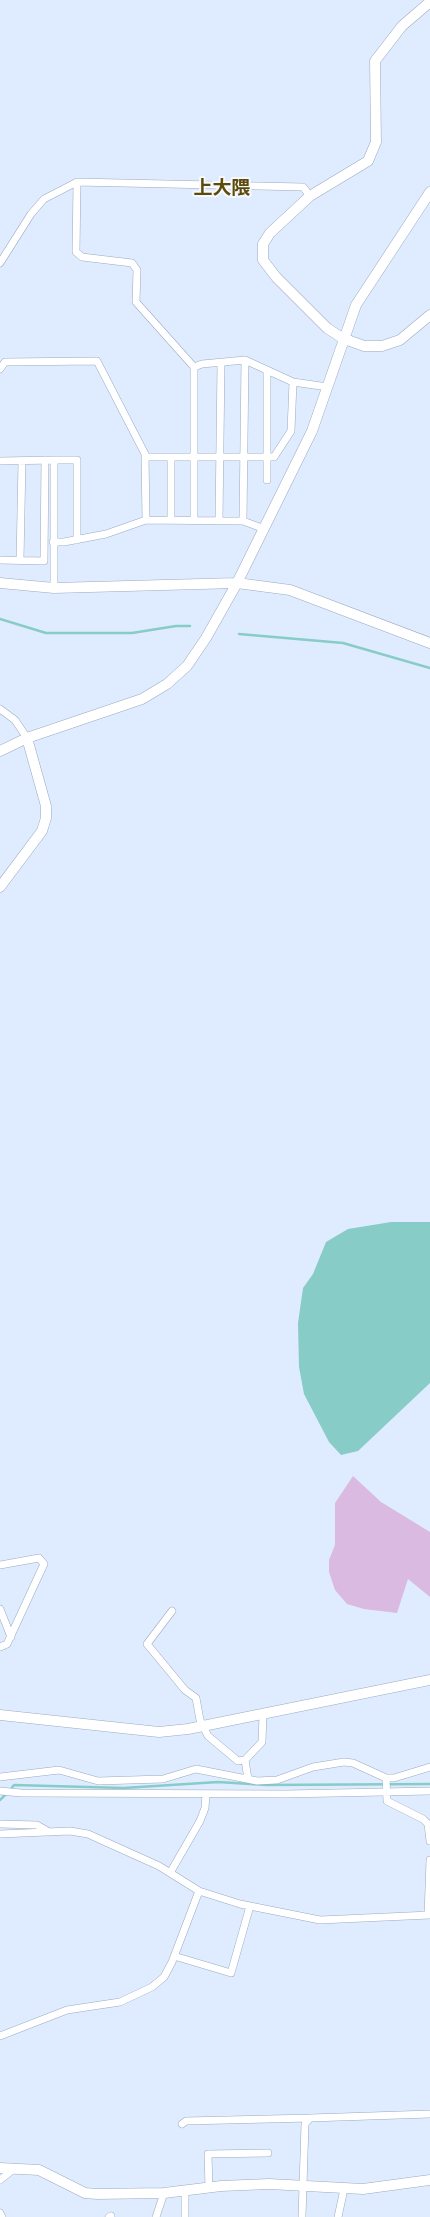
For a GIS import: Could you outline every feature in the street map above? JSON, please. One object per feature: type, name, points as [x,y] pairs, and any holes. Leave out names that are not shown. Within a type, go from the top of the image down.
[{"type":"street","points":[[426,2],[402,26],[375,61],[376,142],[368,161],[310,196],[270,233],[263,244],[263,260],[327,328],[342,338],[364,346],[382,346],[400,340],[430,315]]},
{"type":"street","points":[[0,263],[31,214],[44,199],[77,182],[303,187],[310,196]]},
{"type":"street","points":[[77,182],[76,252],[82,257],[132,263],[137,270],[136,302],[194,367],[194,520]]},
{"type":"street","points":[[0,751],[28,738],[142,700],[167,684],[187,666],[206,638],[237,583],[262,528],[312,431],[328,387],[342,338],[356,305],[430,192]]},
{"type":"street","points":[[194,367],[202,364],[245,360],[293,382],[328,387]]},
{"type":"street","points":[[243,520],[245,360]]},
{"type":"street","points":[[0,369],[5,362],[97,361],[146,458],[146,520]]},
{"type":"street","points":[[219,520],[221,363]]},
{"type":"street","points":[[267,370],[267,480]]},
{"type":"street","points":[[146,458],[274,456],[291,431],[293,382]]},
{"type":"street","points":[[171,457],[171,520]]},
{"type":"street","points":[[49,460],[54,588]]},
{"type":"street","points":[[0,560],[44,561],[49,460]]},
{"type":"street","points":[[0,461],[77,460],[77,540]]},
{"type":"street","points":[[20,560],[22,461]]},
{"type":"street","points":[[53,542],[77,540],[106,534],[146,520],[243,520],[262,528]]},
{"type":"street","points":[[0,583],[54,588],[237,583],[290,590],[430,643]]},
{"type":"street","points":[[0,709],[14,720],[28,738],[46,806],[46,818],[42,831],[0,887]]},
{"type":"street","points":[[0,1565],[39,1558],[44,1564],[11,1637],[7,1644],[0,1647]]},
{"type":"street","points":[[0,1609],[11,1637]]},
{"type":"street","points":[[172,1611],[147,1644],[185,1690],[196,1698],[200,1720],[215,1742],[238,1761],[245,1760],[262,1742],[263,1714]]},
{"type":"street","points":[[0,1715],[159,1732],[203,1726],[430,1680]]},
{"type":"street","points":[[245,1760],[248,1779]]},
{"type":"street","points":[[0,1777],[59,1770],[98,1781],[163,1779],[196,1769],[257,1781],[277,1780],[313,1767],[344,1762],[353,1763],[386,1778],[394,1778],[430,1767]]},
{"type":"street","points":[[386,1778],[385,1793],[387,1801],[393,1806],[416,1814],[428,1824],[430,1841]]},
{"type":"street","points":[[0,1791],[39,1794],[430,1792]]},
{"type":"street","points":[[170,1873],[200,1821],[205,1808],[206,1794]]},
{"type":"street","points":[[0,1824],[37,1825],[49,1832]]},
{"type":"street","points":[[0,1834],[70,1831],[88,1834],[110,1842],[170,1873],[199,1891],[250,1906],[320,1920],[429,1915],[430,1860]]},
{"type":"street","points":[[0,2036],[67,2010],[94,2008],[138,1995],[164,1977],[199,1891]]},
{"type":"street","points":[[174,1956],[231,1973],[250,1906]]},
{"type":"street","points":[[182,2124],[186,2121],[430,2114]]},
{"type":"street","points":[[302,2217],[305,2124],[310,2118]]},
{"type":"street","points":[[209,2188],[208,2154],[268,2153]]},
{"type":"street","points":[[0,2180],[16,2167]]},
{"type":"street","points":[[0,2168],[16,2167],[39,2170],[84,2193],[96,2194],[164,2193],[250,2185],[304,2184],[344,2189],[430,2180]]},
{"type":"street","points":[[338,2217],[344,2189]]},
{"type":"street","points":[[185,2191],[186,2217]]},
{"type":"street","points":[[156,2217],[164,2193]]},
{"type":"street","points":[[0,2213],[2,2217]]},
{"type":"shaded area","points":[[391,1222],[430,1222],[430,1383],[358,1451],[341,1455],[329,1442],[304,1394],[299,1367],[298,1323],[303,1288],[313,1274],[326,1242],[348,1229]]},
{"type":"shaded area","points":[[353,1476],[381,1502],[430,1532],[430,1597],[408,1579],[397,1613],[364,1609],[347,1604],[335,1590],[329,1572],[329,1560],[335,1545],[335,1503]]},
{"type":"waterway","points":[[0,619],[46,633],[132,633],[176,626],[190,626]]},
{"type":"waterway","points":[[239,634],[343,643],[430,668]]},
{"type":"waterway","points":[[10,1790],[14,1785],[124,1788],[218,1782],[266,1785],[430,1784]]},
{"type":"waterway","points":[[0,1800],[6,1794]]},
{"type":"district","name":"上大隈","points":[[222,190]]}]
